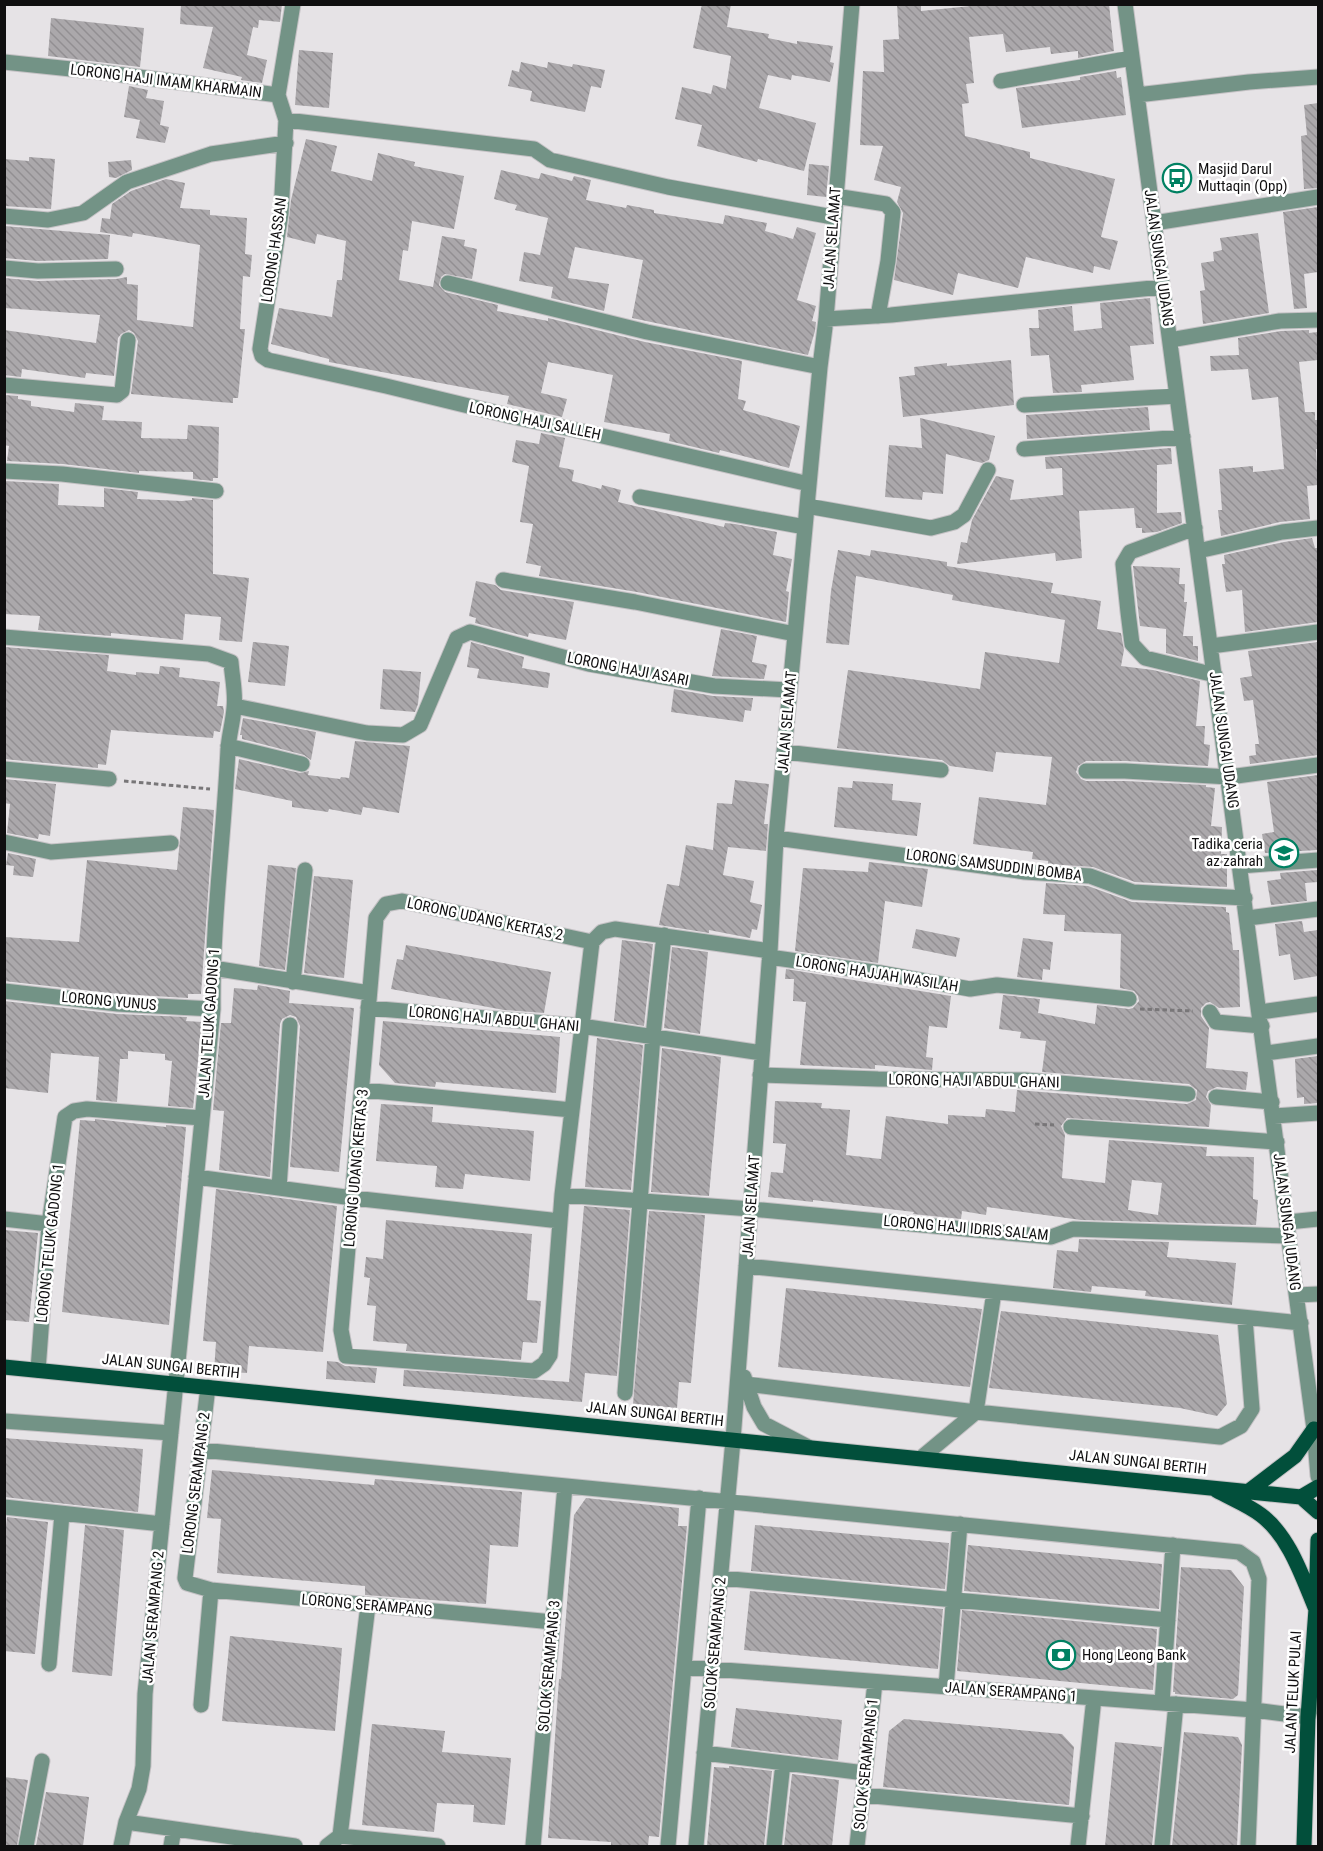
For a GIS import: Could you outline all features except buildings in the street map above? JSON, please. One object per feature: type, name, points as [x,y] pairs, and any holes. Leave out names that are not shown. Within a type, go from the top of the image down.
[{"type":"main road","name":"JALAN SUNGAI BERTIH","points":[[4,1367],[1301,1497]]},
{"type":"main road","points":[[1249,1491],[1295,1456],[1316,1434]]},
{"type":"main road","points":[[1210,1487],[1262,1515],[1279,1534],[1291,1552],[1317,1608]]},
{"type":"main road","points":[[1318,1487],[1301,1497],[1318,1512]]},
{"type":"main road","name":"JALAN TELUK PULAI","points":[[1304,1846],[1308,1717],[1317,1608],[1318,1540]]},
{"type":"street","points":[[278,95],[293,4]]},
{"type":"street","name":"JALAN SELAMAT","points":[[733,1440],[770,954],[776,837],[819,367],[826,319],[852,4]]},
{"type":"street","name":"JALAN SUNGAI UDANG","points":[[1125,4],[1316,1434],[1318,1476]]},
{"type":"street","points":[[1000,81],[1132,58]]},
{"type":"street","name":"LORONG HAJI IMAM KHARMAIN","points":[[4,62],[278,95],[286,120],[286,143]]},
{"type":"street","points":[[1137,95],[1249,82],[1318,77]]},
{"type":"street","points":[[286,120],[534,149],[550,160],[561,163],[668,187],[833,217]]},
{"type":"street","points":[[4,216],[48,220],[83,213],[127,182],[211,154],[286,143]]},
{"type":"street","name":"LORONG HASSAN","points":[[262,356],[260,349],[281,213],[286,143]]},
{"type":"street","points":[[835,196],[886,204],[893,212],[884,315]]},
{"type":"street","points":[[1154,224],[1318,197]]},
{"type":"street","points":[[4,268],[38,271],[116,269]]},
{"type":"street","points":[[448,283],[647,333],[819,367]]},
{"type":"street","points":[[826,319],[1162,287]]},
{"type":"street","points":[[1170,340],[1280,321],[1318,320]]},
{"type":"street","points":[[4,385],[117,395],[122,391],[128,340]]},
{"type":"street","name":"LORONG HAJI SALLEH","points":[[262,356],[268,360],[809,484]]},
{"type":"street","points":[[1024,405],[1178,396]]},
{"type":"street","points":[[1024,449],[1183,437]]},
{"type":"street","points":[[807,506],[931,528],[954,522],[964,515],[988,470]]},
{"type":"street","points":[[4,471],[62,474],[216,491]]},
{"type":"street","points":[[640,497],[805,527]]},
{"type":"street","points":[[1195,528],[1130,552],[1123,564],[1132,644],[1144,658],[1215,675]]},
{"type":"street","points":[[1198,551],[1282,532],[1318,528]]},
{"type":"street","points":[[502,580],[635,602],[795,634]]},
{"type":"street","name":"LORONG HAJI ASARI","points":[[235,706],[367,733],[403,735],[420,725],[457,638],[470,632],[589,664],[714,686],[789,690]]},
{"type":"street","points":[[1211,646],[1318,632]]},
{"type":"street","name":"JALAN TELUK GADONG 1","points":[[4,637],[209,654],[231,662],[235,706],[228,746],[227,790],[213,968],[213,1009],[175,1384]]},
{"type":"street","points":[[228,746],[302,764]]},
{"type":"street","points":[[785,752],[941,770]]},
{"type":"street","points":[[1086,771],[1229,777],[1318,765]]},
{"type":"street","points":[[4,769],[109,779]]},
{"type":"street","name":"LORONG SAMSUDDIN BOMBA","points":[[776,837],[1025,872],[1090,876],[1133,892],[1245,898]]},
{"type":"street","points":[[4,842],[51,852],[171,843]]},
{"type":"street","points":[[1240,866],[1318,860]]},
{"type":"street","points":[[293,982],[305,870]]},
{"type":"street","name":"LORONG UDANG KERTAS 2","points":[[369,1000],[376,918],[386,904],[402,901],[592,942]]},
{"type":"street","points":[[1248,918],[1318,909]]},
{"type":"street","name":"LORONG HAJJAH WASILAH","points":[[592,942],[602,932],[615,929],[664,935],[970,989],[997,985],[1129,999]]},
{"type":"street","points":[[625,1393],[653,1036],[664,935]]},
{"type":"street","points":[[196,1177],[353,1198],[560,1221],[592,942]]},
{"type":"street","name":"LORONG HAJI ABDUL GHANI","points":[[213,968],[293,982],[369,1000],[581,1026],[762,1053]]},
{"type":"street","name":"LORONG YUNUS","points":[[4,991],[118,1004],[213,1009]]},
{"type":"street","name":"LORONG UDANG KERTAS 3","points":[[369,1000],[341,1330],[346,1356],[534,1371],[544,1364],[550,1355],[560,1221]]},
{"type":"street","points":[[1210,1012],[1216,1022],[1261,1019],[1318,1004]]},
{"type":"street","points":[[279,1188],[290,1025]]},
{"type":"street","points":[[1266,1053],[1318,1046]]},
{"type":"street","name":"LORONG HAJI ABDUL GHANI","points":[[760,1075],[1025,1080],[1188,1094]]},
{"type":"street","points":[[363,1090],[572,1110]]},
{"type":"street","points":[[1216,1097],[1273,1109],[1318,1113]]},
{"type":"street","name":"LORONG TELUK GADONG 1","points":[[38,1370],[49,1224],[65,1117],[74,1111],[87,1109],[202,1118]]},
{"type":"street","points":[[1071,1127],[1277,1142]]},
{"type":"street","name":"LORONG HAJI IDRIS SALAM","points":[[562,1195],[750,1209],[1052,1237],[1073,1229],[1288,1229],[1318,1219]]},
{"type":"street","points":[[4,1219],[49,1224]]},
{"type":"street","points":[[746,1266],[1300,1323]]},
{"type":"street","points":[[921,1458],[976,1412],[994,1292]]},
{"type":"street","points":[[1297,1295],[1318,1294]]},
{"type":"street","points":[[746,1384],[976,1412],[1220,1437],[1241,1426],[1252,1409],[1245,1318]]},
{"type":"street","points":[[739,1363],[754,1407],[764,1424],[808,1447]]},
{"type":"street","name":"JALAN SERAMPANG 2","points":[[121,1846],[126,1822],[139,1789],[142,1766],[145,1694],[175,1384]]},
{"type":"street","name":"LORONG SERAMPANG 2","points":[[185,1578],[208,1387]]},
{"type":"street","points":[[4,1421],[171,1433]]},
{"type":"street","name":"SOLOK SERAMPANG 2","points":[[696,1846],[733,1440]]},
{"type":"street","points":[[201,1450],[1239,1552],[1253,1562],[1259,1579],[1248,1846]]},
{"type":"street","name":"SOLOK SERAMPANG 3","points":[[533,1846],[565,1486]]},
{"type":"street","points":[[668,1846],[699,1498]]},
{"type":"street","points":[[4,1507],[162,1524]]},
{"type":"street","points":[[49,1664],[62,1514]]},
{"type":"street","points":[[946,1687],[960,1524]]},
{"type":"street","points":[[1162,1846],[1169,1704],[1168,1620],[1173,1545]]},
{"type":"street","name":"LORONG SERAMPANG","points":[[185,1578],[187,1583],[211,1590],[553,1622]]},
{"type":"street","points":[[721,1578],[1168,1620]]},
{"type":"street","points":[[201,1705],[211,1590]]},
{"type":"street","points":[[340,1836],[368,1605]]},
{"type":"street","name":"JALAN SERAMPANG 1","points":[[684,1667],[1254,1710],[1308,1717]]},
{"type":"street","name":"SOLOK SERAMPANG 1","points":[[857,1846],[875,1682]]},
{"type":"street","points":[[1308,1717],[1318,1685]]},
{"type":"street","points":[[1078,1846],[1094,1698]]},
{"type":"street","points":[[704,1753],[865,1773]]},
{"type":"street","points":[[26,1846],[42,1761]]},
{"type":"street","points":[[774,1846],[783,1763]]},
{"type":"street","points":[[863,1795],[1082,1816]]},
{"type":"street","points":[[126,1822],[245,1843],[295,1846]]},
{"type":"street","points":[[171,1846],[174,1829]]},
{"type":"street","points":[[327,1846],[340,1836],[438,1846]]},
{"type":"path","points":[[109,779],[227,790]]},
{"type":"path","points":[[1129,999],[1140,1009],[1210,1012]]},
{"type":"path","points":[[1035,1124],[1071,1127]]},
{"type":"place","name":"Masjid Darul Muttaqin (Opp)","points":[[1177,178]]},
{"type":"place","name":"Tadika ceria az zahrah","points":[[1284,853]]},
{"type":"place","name":"Hong Leong Bank","points":[[1061,1655]]}]
